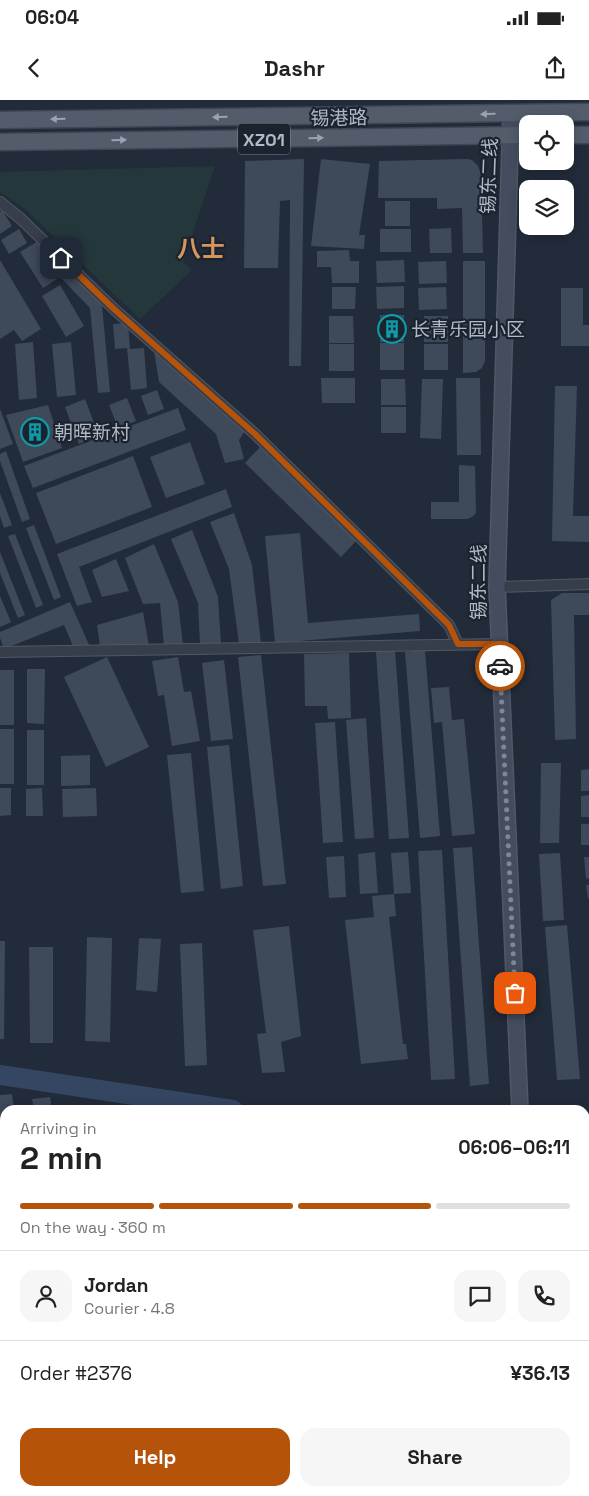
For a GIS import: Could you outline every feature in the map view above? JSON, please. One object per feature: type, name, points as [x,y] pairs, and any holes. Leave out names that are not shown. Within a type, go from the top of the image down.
[{"type":"main road","name":"锡港路","points":[[0,120],[511,107],[589,112]]},
{"type":"main road","name":"锡东二线","points":[[511,107],[497,586],[520,1105]]},
{"type":"main road","points":[[574,135],[589,134]]},
{"type":"main road","name":"锡港路","points":[[0,142],[519,136]]},
{"type":"street","points":[[0,202],[21,219],[115,310],[262,440],[449,625],[458,644]]},
{"type":"street","points":[[497,586],[589,584]]},
{"type":"street","points":[[0,652],[499,644]]},
{"type":"green space","points":[[215,166],[183,262],[192,270],[140,319],[25,209],[0,192],[0,172]]},
{"type":"building","points":[[304,159],[301,366],[289,366],[290,200],[280,201],[278,268],[244,268],[245,161]]},
{"type":"building","points":[[321,159],[370,164],[359,235],[365,235],[364,249],[311,246]]},
{"type":"building","points":[[472,160],[478,166],[481,174],[483,253],[463,253],[462,208],[437,209],[437,198],[378,198],[379,161]]},
{"type":"building","points":[[385,201],[410,201],[410,226],[385,226]]},
{"type":"building","points":[[2,210],[12,226],[0,234],[0,212]]},
{"type":"building","points":[[451,228],[452,253],[430,253],[429,229]]},
{"type":"building","points":[[19,229],[27,243],[9,254],[1,240]]},
{"type":"building","points":[[380,229],[411,229],[411,252],[380,252]]},
{"type":"building","points":[[40,240],[62,276],[43,288],[20,252]]},
{"type":"building","points":[[349,250],[350,261],[359,261],[359,283],[332,283],[331,267],[317,267],[317,251]]},
{"type":"building","points":[[0,260],[41,329],[22,341],[14,330],[0,339]]},
{"type":"building","points":[[404,260],[405,282],[377,283],[376,261]]},
{"type":"building","points":[[446,261],[447,283],[419,284],[418,262]]},
{"type":"building","points":[[463,261],[485,261],[485,361],[482,368],[476,372],[463,373]]},
{"type":"building","points":[[70,271],[102,305],[110,392],[98,393],[90,308],[62,279]]},
{"type":"building","points":[[60,285],[84,326],[66,337],[42,296]]},
{"type":"building","points":[[404,286],[404,308],[377,309],[376,287]]},
{"type":"building","points":[[332,287],[356,287],[355,309],[332,309]]},
{"type":"building","points":[[446,287],[447,309],[419,310],[418,288]]},
{"type":"building","points":[[561,288],[583,288],[583,325],[589,325],[589,346],[561,346]]},
{"type":"building","name":"长青乐园小区","points":[[380,315],[404,315],[404,342],[380,342]]},
{"type":"building","points":[[329,316],[353,316],[354,343],[329,343]]},
{"type":"building","points":[[424,316],[448,316],[448,342],[424,342]]},
{"type":"building","points":[[128,323],[130,349],[144,348],[147,388],[131,390],[127,348],[115,349],[113,324]]},
{"type":"building","points":[[33,342],[37,398],[19,400],[15,344]]},
{"type":"building","points":[[71,342],[76,395],[57,397],[52,344]]},
{"type":"building","points":[[380,343],[404,343],[404,370],[380,370]]},
{"type":"building","points":[[329,344],[354,344],[354,371],[329,371]]},
{"type":"building","points":[[424,344],[448,344],[448,370],[424,370]]},
{"type":"building","points":[[154,351],[245,431],[239,440],[244,459],[225,463],[216,434],[159,382]]},
{"type":"building","points":[[321,378],[355,378],[355,403],[322,403]]},
{"type":"building","points":[[456,378],[480,378],[481,455],[457,455]]},
{"type":"building","points":[[381,379],[405,379],[406,405],[381,405]]},
{"type":"building","points":[[422,379],[443,379],[441,439],[420,438]]},
{"type":"building","points":[[555,386],[577,386],[573,516],[589,516],[589,542],[552,541]]},
{"type":"building","points":[[157,390],[164,409],[148,415],[141,396]]},
{"type":"building","points":[[127,398],[136,421],[118,428],[109,405]]},
{"type":"building","points":[[85,399],[99,436],[79,444],[65,407]]},
{"type":"building","name":"朝晖新村","points":[[48,405],[62,448],[23,462],[6,415]]},
{"type":"building","points":[[381,407],[406,407],[406,433],[381,433]]},
{"type":"building","points":[[178,408],[186,430],[33,488],[24,466]]},
{"type":"building","points":[[0,409],[13,444],[0,449]]},
{"type":"building","points":[[190,442],[205,484],[166,498],[150,457]]},
{"type":"building","points":[[260,447],[356,541],[341,557],[245,463]]},
{"type":"building","points":[[6,451],[30,519],[22,522],[0,461],[0,454]]},
{"type":"building","points":[[133,456],[152,507],[56,544],[36,493]]},
{"type":"building","points":[[459,465],[475,466],[476,513],[467,519],[431,519],[431,502],[459,502]]},
{"type":"building","points":[[226,489],[232,507],[79,567],[92,602],[77,606],[57,554]]},
{"type":"building","points":[[0,493],[12,525],[4,528],[0,516]]},
{"type":"building","points":[[234,513],[252,565],[261,643],[239,644],[229,569],[210,522]]},
{"type":"building","points":[[34,525],[61,597],[54,600],[26,528]]},
{"type":"building","points":[[192,530],[218,597],[221,644],[200,645],[198,603],[171,539]]},
{"type":"building","points":[[300,533],[308,623],[419,614],[420,631],[275,643],[265,536]]},
{"type":"building","points":[[15,534],[43,605],[36,608],[8,536]]},
{"type":"building","points":[[154,544],[178,602],[183,645],[164,646],[160,603],[143,604],[125,558]]},
{"type":"building","points":[[0,552],[25,615],[18,618],[0,573]]},
{"type":"building","points":[[116,559],[129,591],[102,597],[92,570]]},
{"type":"building","points":[[562,593],[589,593],[589,615],[574,615],[576,739],[555,740],[551,600]]},
{"type":"building","points":[[0,596],[11,622],[0,627]]},
{"type":"building","points":[[70,602],[90,647],[73,646],[64,625],[4,649],[0,632]]},
{"type":"building","points":[[143,612],[149,646],[100,646],[97,625]]},
{"type":"building","points":[[395,650],[409,838],[389,839],[376,652]]},
{"type":"building","points":[[425,650],[440,836],[420,838],[405,652]]},
{"type":"building","points":[[349,653],[351,718],[328,719],[327,706],[305,706],[304,654]]},
{"type":"building","points":[[261,655],[286,884],[263,886],[238,657]]},
{"type":"building","points":[[107,657],[149,747],[106,767],[64,677]]},
{"type":"building","points":[[178,657],[184,692],[191,691],[200,741],[172,746],[164,695],[158,696],[152,661]]},
{"type":"building","points":[[224,660],[233,739],[211,741],[202,663]]},
{"type":"building","points":[[27,669],[45,669],[44,724],[27,723]]},
{"type":"building","points":[[0,670],[14,670],[14,725],[0,725]]},
{"type":"building","points":[[449,687],[452,720],[464,719],[475,834],[452,836],[442,722],[434,723],[431,688]]},
{"type":"building","points":[[366,718],[374,838],[355,839],[346,720]]},
{"type":"building","points":[[335,722],[343,842],[323,843],[315,723]]},
{"type":"building","points":[[0,729],[14,729],[14,784],[0,784]]},
{"type":"building","points":[[27,730],[44,730],[44,785],[27,785]]},
{"type":"building","points":[[229,745],[243,886],[221,889],[207,747]]},
{"type":"building","points":[[191,753],[204,891],[181,893],[167,755]]},
{"type":"building","points":[[90,755],[90,785],[61,786],[61,756]]},
{"type":"building","points":[[541,763],[561,763],[559,843],[540,843]]},
{"type":"building","points":[[589,769],[589,791],[581,791],[581,770]]},
{"type":"building","points":[[0,788],[11,788],[11,815],[0,816]]},
{"type":"building","points":[[42,788],[43,816],[26,816],[26,789]]},
{"type":"building","points":[[96,788],[97,816],[63,817],[62,789]]},
{"type":"building","points":[[589,795],[589,817],[581,817],[581,796]]},
{"type":"building","points":[[581,824],[589,824],[589,845],[581,845]]},
{"type":"building","points":[[472,847],[489,1084],[470,1086],[453,848]]},
{"type":"building","points":[[442,850],[455,1079],[431,1080],[418,851]]},
{"type":"building","points":[[375,852],[378,893],[360,894],[358,854]]},
{"type":"building","points":[[408,852],[411,893],[394,894],[391,853]]},
{"type":"building","points":[[560,853],[564,920],[543,921],[539,854]]},
{"type":"building","points":[[344,856],[346,897],[329,898],[326,857]]},
{"type":"building","points":[[584,857],[589,857],[589,878],[586,879]]},
{"type":"building","points":[[586,885],[589,885],[589,898],[588,898]]},
{"type":"building","points":[[394,894],[396,916],[389,917],[403,1044],[406,1044],[408,1059],[361,1064],[345,920],[374,917],[372,896]]},
{"type":"building","points":[[567,925],[580,1079],[557,1080],[545,927]]},
{"type":"building","points":[[289,926],[301,1036],[281,1042],[285,1072],[262,1073],[257,1034],[266,1033],[253,930]]},
{"type":"building","points":[[87,937],[112,938],[110,1042],[85,1041]]},
{"type":"building","points":[[139,938],[161,939],[157,992],[136,990]]},
{"type":"building","points":[[0,941],[5,941],[4,1039],[0,1039]]},
{"type":"building","points":[[202,943],[207,1065],[185,1066],[180,944]]},
{"type":"building","points":[[29,947],[53,947],[53,1043],[30,1043]]},
{"type":"building","points":[[12,1094],[13,1105],[0,1105],[0,1095]]},
{"type":"building","points":[[50,1097],[51,1105],[33,1105],[32,1099]]},
{"type":"waterway","points":[[0,1075],[200,1105]]},
{"type":"way so far","points":[[500,666],[515,993]]},
{"type":"place","name":"长青乐园小区","points":[[392,329]]},
{"type":"place","name":"朝晖新村","points":[[35,432]]},
{"type":"district","name":"八士","points":[[201,248]]},
{"type":"route","points":[[61,258],[115,310],[255,434],[449,625],[458,644],[499,644],[500,666]]}]
